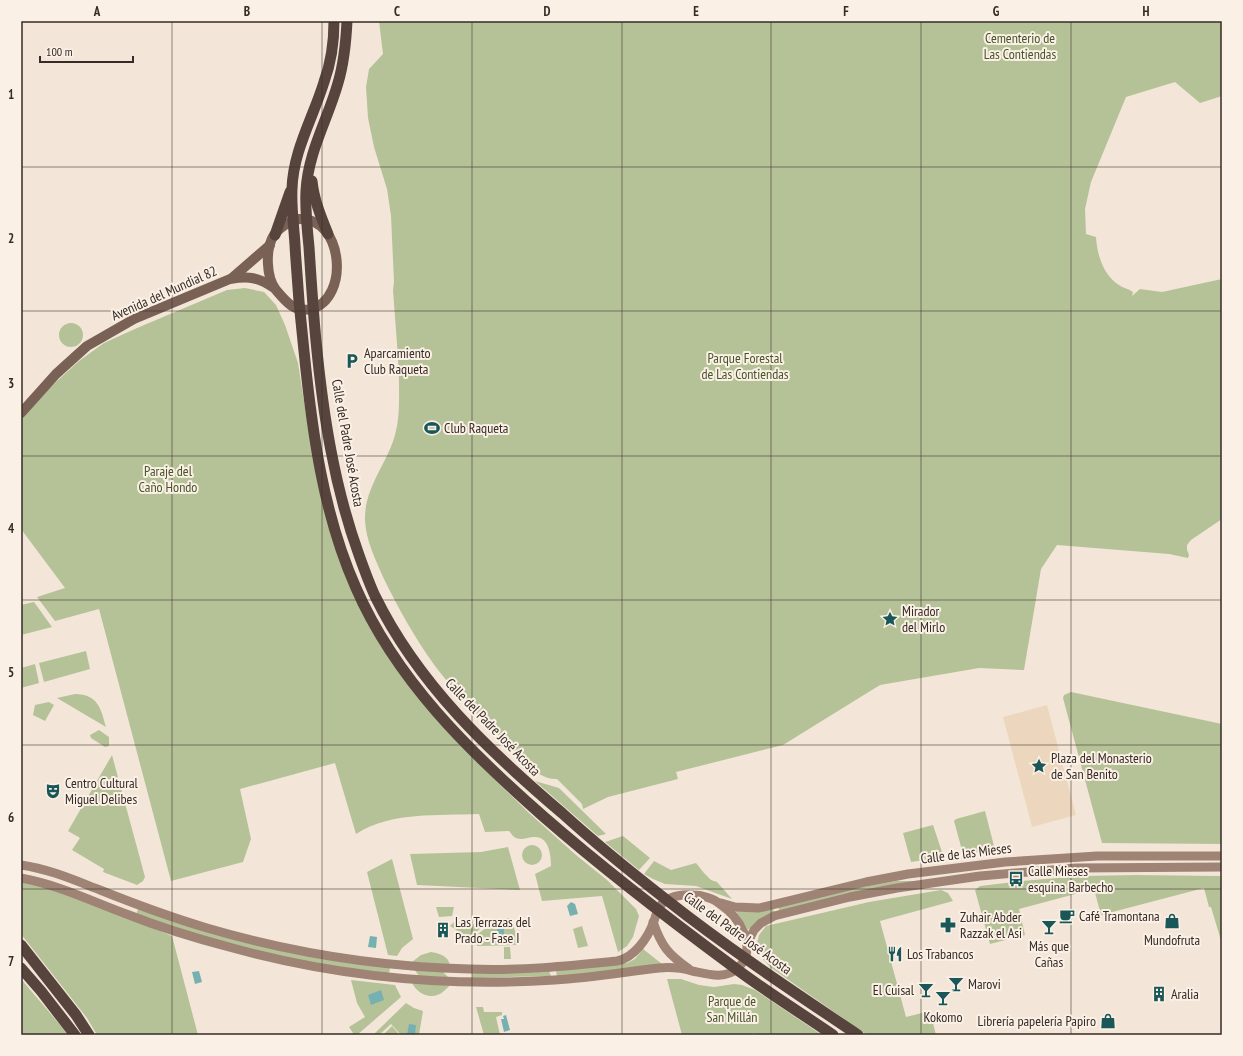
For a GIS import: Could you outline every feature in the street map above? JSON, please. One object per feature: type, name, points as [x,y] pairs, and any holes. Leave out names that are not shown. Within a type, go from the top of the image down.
[{"type":"highway","name":"Calle del Padre José Acosta","points":[[334,21],[331,54],[325,81],[297,156],[292,188],[293,220],[299,310],[309,401],[330,514],[354,584],[386,646],[399,666],[429,703],[476,754],[516,793],[585,853],[658,911],[736,969],[833,1035]]},
{"type":"highway","name":"Calle del Padre José Acosta","points":[[347,21],[345,54],[338,83],[311,158],[306,189],[307,218],[313,308],[323,402],[332,459],[343,507],[366,576],[374,594],[410,656],[434,688],[486,744],[528,784],[666,900],[745,958],[858,1035]]},
{"type":"highway","points":[[311,158],[314,195],[328,234]]},
{"type":"highway","points":[[274,235],[292,188]]},
{"type":"highway","points":[[21,945],[90,1035]]},
{"type":"highway","points":[[21,968],[42,991],[75,1035]]},
{"type":"main road","points":[[307,218],[321,226],[328,234],[336,253],[336,274],[333,287],[328,297],[322,304],[313,308],[299,310],[288,303],[274,288],[268,268],[270,245],[274,235],[283,227],[293,220],[307,218]]},
{"type":"main road","name":"Avenida del Mundial 82","points":[[230,279],[270,245]]},
{"type":"main road","name":"Avenida del Mundial 82","points":[[21,413],[56,374],[87,346],[134,319],[230,279],[245,277],[255,278],[274,288]]},
{"type":"main road","points":[[1076,868],[1096,856],[1101,863],[1116,867]]},
{"type":"main road","name":"Calle de las Mieses","points":[[666,900],[682,895],[694,895],[735,907],[760,908],[823,891],[884,879],[956,868],[1031,860],[1096,856],[1222,856]]},
{"type":"main road","points":[[884,879],[909,878],[951,872],[959,879],[961,874],[966,871],[1018,866],[1031,860]]},
{"type":"main road","points":[[21,865],[51,871],[167,916],[250,940],[340,958],[405,965],[470,969],[552,968],[623,960],[633,954],[640,945],[654,922],[658,911],[666,900]]},
{"type":"main road","name":"Calle de las Mieses","points":[[747,944],[754,930],[764,921],[774,916],[850,897],[896,888],[980,876],[1076,868],[1222,867]]},
{"type":"main road","points":[[21,878],[42,882],[64,889],[141,920],[198,938],[265,956],[329,969],[394,977],[468,982],[555,980],[665,968],[691,970],[712,975],[725,974],[736,969],[745,958],[747,944],[739,924],[731,913],[718,902]]},
{"type":"main road","points":[[654,922],[664,946],[674,958],[691,970]]},
{"type":"green space","name":"Parque Forestal de Las Contiendas","points":[[379,21],[1222,21],[1222,96],[1200,103],[1175,82],[1126,97],[1091,182],[1085,209],[1086,234],[1096,237],[1099,257],[1105,270],[1113,281],[1133,292],[1132,296],[1140,289],[1162,292],[1222,279],[1222,519],[1191,540],[1187,545],[1189,555],[1188,558],[1169,554],[1057,545],[1041,569],[1024,670],[979,668],[880,685],[783,745],[676,772],[678,779],[608,797],[583,809],[582,804],[557,779],[543,776],[529,767],[470,706],[435,666],[407,623],[383,577],[371,549],[367,535],[365,520],[368,497],[395,435],[398,422],[399,401],[391,216],[387,189],[374,147],[368,118],[366,87],[369,69],[383,54]]},
{"type":"green space","name":"Paraje del Caño Hondo","points":[[245,288],[264,292],[276,305],[285,325],[298,363],[308,427],[367,623],[487,772],[529,813],[576,855],[607,880],[636,909],[639,916],[633,937],[627,946],[618,952],[602,896],[542,901],[535,874],[551,866],[550,852],[543,840],[534,837],[518,839],[509,831],[485,832],[479,814],[432,815],[400,818],[385,821],[356,834],[335,763],[240,789],[251,839],[243,862],[171,881],[99,609],[55,621],[37,597],[65,588],[21,529],[21,419],[47,390],[79,361],[104,343],[227,290]]},
{"type":"green space","points":[[71,323],[80,326],[83,335],[80,344],[71,347],[62,344],[59,335],[62,326]]},
{"type":"green space","points":[[34,602],[52,627],[21,635],[21,605]]},
{"type":"green space","points":[[86,651],[90,669],[44,682],[39,663]]},
{"type":"green space","points":[[35,664],[39,683],[21,688],[21,668]]},
{"type":"green space","points":[[1071,692],[1222,724],[1222,844],[1102,843],[1063,698],[1064,695]]},
{"type":"green space","points":[[75,694],[83,695],[94,700],[100,709],[106,727],[57,698]]},
{"type":"green space","points":[[49,702],[54,705],[45,721],[33,715],[35,705]]},
{"type":"green space","points":[[99,730],[109,737],[109,746],[105,747],[91,738],[90,735]]},
{"type":"green space","points":[[112,755],[145,877],[143,881],[137,885],[103,872],[104,869],[72,850],[80,838],[68,831]]},
{"type":"green space","points":[[535,781],[559,788],[606,834],[598,836]]},
{"type":"green space","points":[[985,811],[995,850],[963,854],[954,821],[956,819]]},
{"type":"green space","points":[[933,825],[942,855],[939,858],[911,862],[903,833]]},
{"type":"green space","points":[[623,836],[650,858],[639,870],[605,842]]},
{"type":"green space","points":[[528,845],[536,845],[542,851],[542,859],[536,865],[528,865],[522,859],[522,851]]},
{"type":"green space","points":[[508,847],[520,890],[417,885],[410,854],[481,852]]},
{"type":"green space","points":[[392,859],[413,939],[402,948],[397,956],[388,955],[367,872]]},
{"type":"green space","points":[[654,861],[671,870],[696,863],[711,880],[717,882],[732,899],[696,886],[665,884],[653,879],[644,874]]},
{"type":"green space","points":[[1081,876],[1220,876],[1222,883],[1222,944],[1204,888],[1101,915],[1094,889],[1019,909],[1025,935],[990,944],[975,890],[980,886],[1022,881]]},
{"type":"green space","points":[[896,881],[921,881],[779,911],[778,906],[836,892]]},
{"type":"green space","points":[[21,883],[46,883],[172,936],[198,1035],[97,1035],[87,1018],[21,934]]},
{"type":"green space","points":[[941,890],[948,893],[953,901],[880,921],[906,1017],[930,1011],[936,1035],[867,1035],[770,967],[760,956],[756,947],[759,935],[766,926],[869,902]]},
{"type":"green space","points":[[436,907],[454,907],[452,916],[439,917]]},
{"type":"green space","points":[[773,908],[774,912],[760,919],[748,930],[736,911],[757,912]]},
{"type":"green space","points":[[138,909],[164,918],[390,967],[389,974],[311,962],[249,949],[136,915]]},
{"type":"green space","points":[[489,918],[512,918],[518,945],[477,946],[474,937],[489,927]]},
{"type":"green space","points":[[455,921],[483,926],[472,936],[467,937],[450,926]]},
{"type":"green space","points":[[582,926],[588,946],[578,948],[573,929]]},
{"type":"green space","points":[[504,947],[510,947],[511,959],[504,959]]},
{"type":"green space","points":[[643,949],[662,964],[557,977],[556,970],[627,963],[635,959]]},
{"type":"green space","points":[[431,952],[443,956],[447,959],[450,965],[412,962],[421,955]]},
{"type":"green space","points":[[414,969],[443,972],[448,977],[419,976]]},
{"type":"green space","points":[[549,971],[551,976],[472,978],[472,973]]},
{"type":"green space","points":[[21,979],[61,1026],[68,1035],[21,1035]]},
{"type":"green space","name":"Parque de San Millán","points":[[667,979],[681,979],[699,985],[714,987],[734,984],[742,985],[755,990],[822,1035],[757,1035],[754,1033],[745,1035],[682,1035]]},
{"type":"green space","points":[[351,980],[395,985],[401,997],[357,1035],[350,1035],[353,1033],[349,1027],[365,1017],[357,1003]]},
{"type":"green space","points":[[411,981],[450,984],[448,988],[440,994],[430,996],[417,990]]},
{"type":"green space","points":[[406,1003],[423,1011],[419,1035],[401,1035],[391,1024],[379,1035],[373,1035]]},
{"type":"green space","points":[[476,1007],[483,1007],[484,1012],[502,1012],[502,1015],[496,1017],[500,1035],[484,1035]]},
{"type":"green space","points":[[392,1026],[398,1033],[396,1035],[383,1035]]},
{"type":"shaded area","name":"Plaza del Monasterio de San Benito","points":[[1047,705],[1076,815],[1032,827],[1003,717]]},
{"type":"water","points":[[571,902],[575,904],[578,914],[570,916],[567,906]]},
{"type":"water","points":[[497,926],[504,926],[504,938],[497,938]]},
{"type":"water","points":[[370,936],[377,937],[376,948],[368,947]]},
{"type":"water","points":[[199,971],[202,982],[195,984],[192,972]]},
{"type":"water","points":[[381,990],[384,1000],[371,1005],[368,995]]},
{"type":"water","points":[[506,1015],[510,1030],[504,1032],[501,1019],[504,1019],[503,1016]]},
{"type":"water","points":[[409,1024],[416,1025],[415,1035],[407,1035]]},
{"type":"place","name":"Aparcamiento Club Raqueta","points":[[352,361]]},
{"type":"place","name":"Club Raqueta","points":[[432,428]]},
{"type":"place","name":"Mirador del Mirlo","points":[[890,619]]},
{"type":"place","name":"Plaza del Monasterio de San Benito","points":[[1039,766]]},
{"type":"place","name":"Centro Cultural Miguel Delibes","points":[[53,791]]},
{"type":"place","name":"Calle Mieses esquina Barbecho","points":[[1016,879]]},
{"type":"place","name":"Café Tramontana","points":[[1067,916]]},
{"type":"place","name":"Mundofruta","points":[[1172,921]]},
{"type":"place","name":"Zuhair Abder Razzak el Asi","points":[[948,925]]},
{"type":"place","name":"Más que Cañas","points":[[1049,927]]},
{"type":"place","name":"Las Terrazas del Prado - Fase I","points":[[443,930]]},
{"type":"place","name":"Los Trabancos","points":[[895,954]]},
{"type":"place","name":"Marovi","points":[[956,984]]},
{"type":"place","name":"El Cuisal","points":[[926,990]]},
{"type":"place","name":"Aralia","points":[[1159,994]]},
{"type":"place","name":"Kokomo","points":[[943,998]]},
{"type":"place","name":"Librería papelería Papiro","points":[[1108,1021]]},
{"type":"park label","name":"Cementerio de Las Contiendas","points":[[1020,46]]}]
